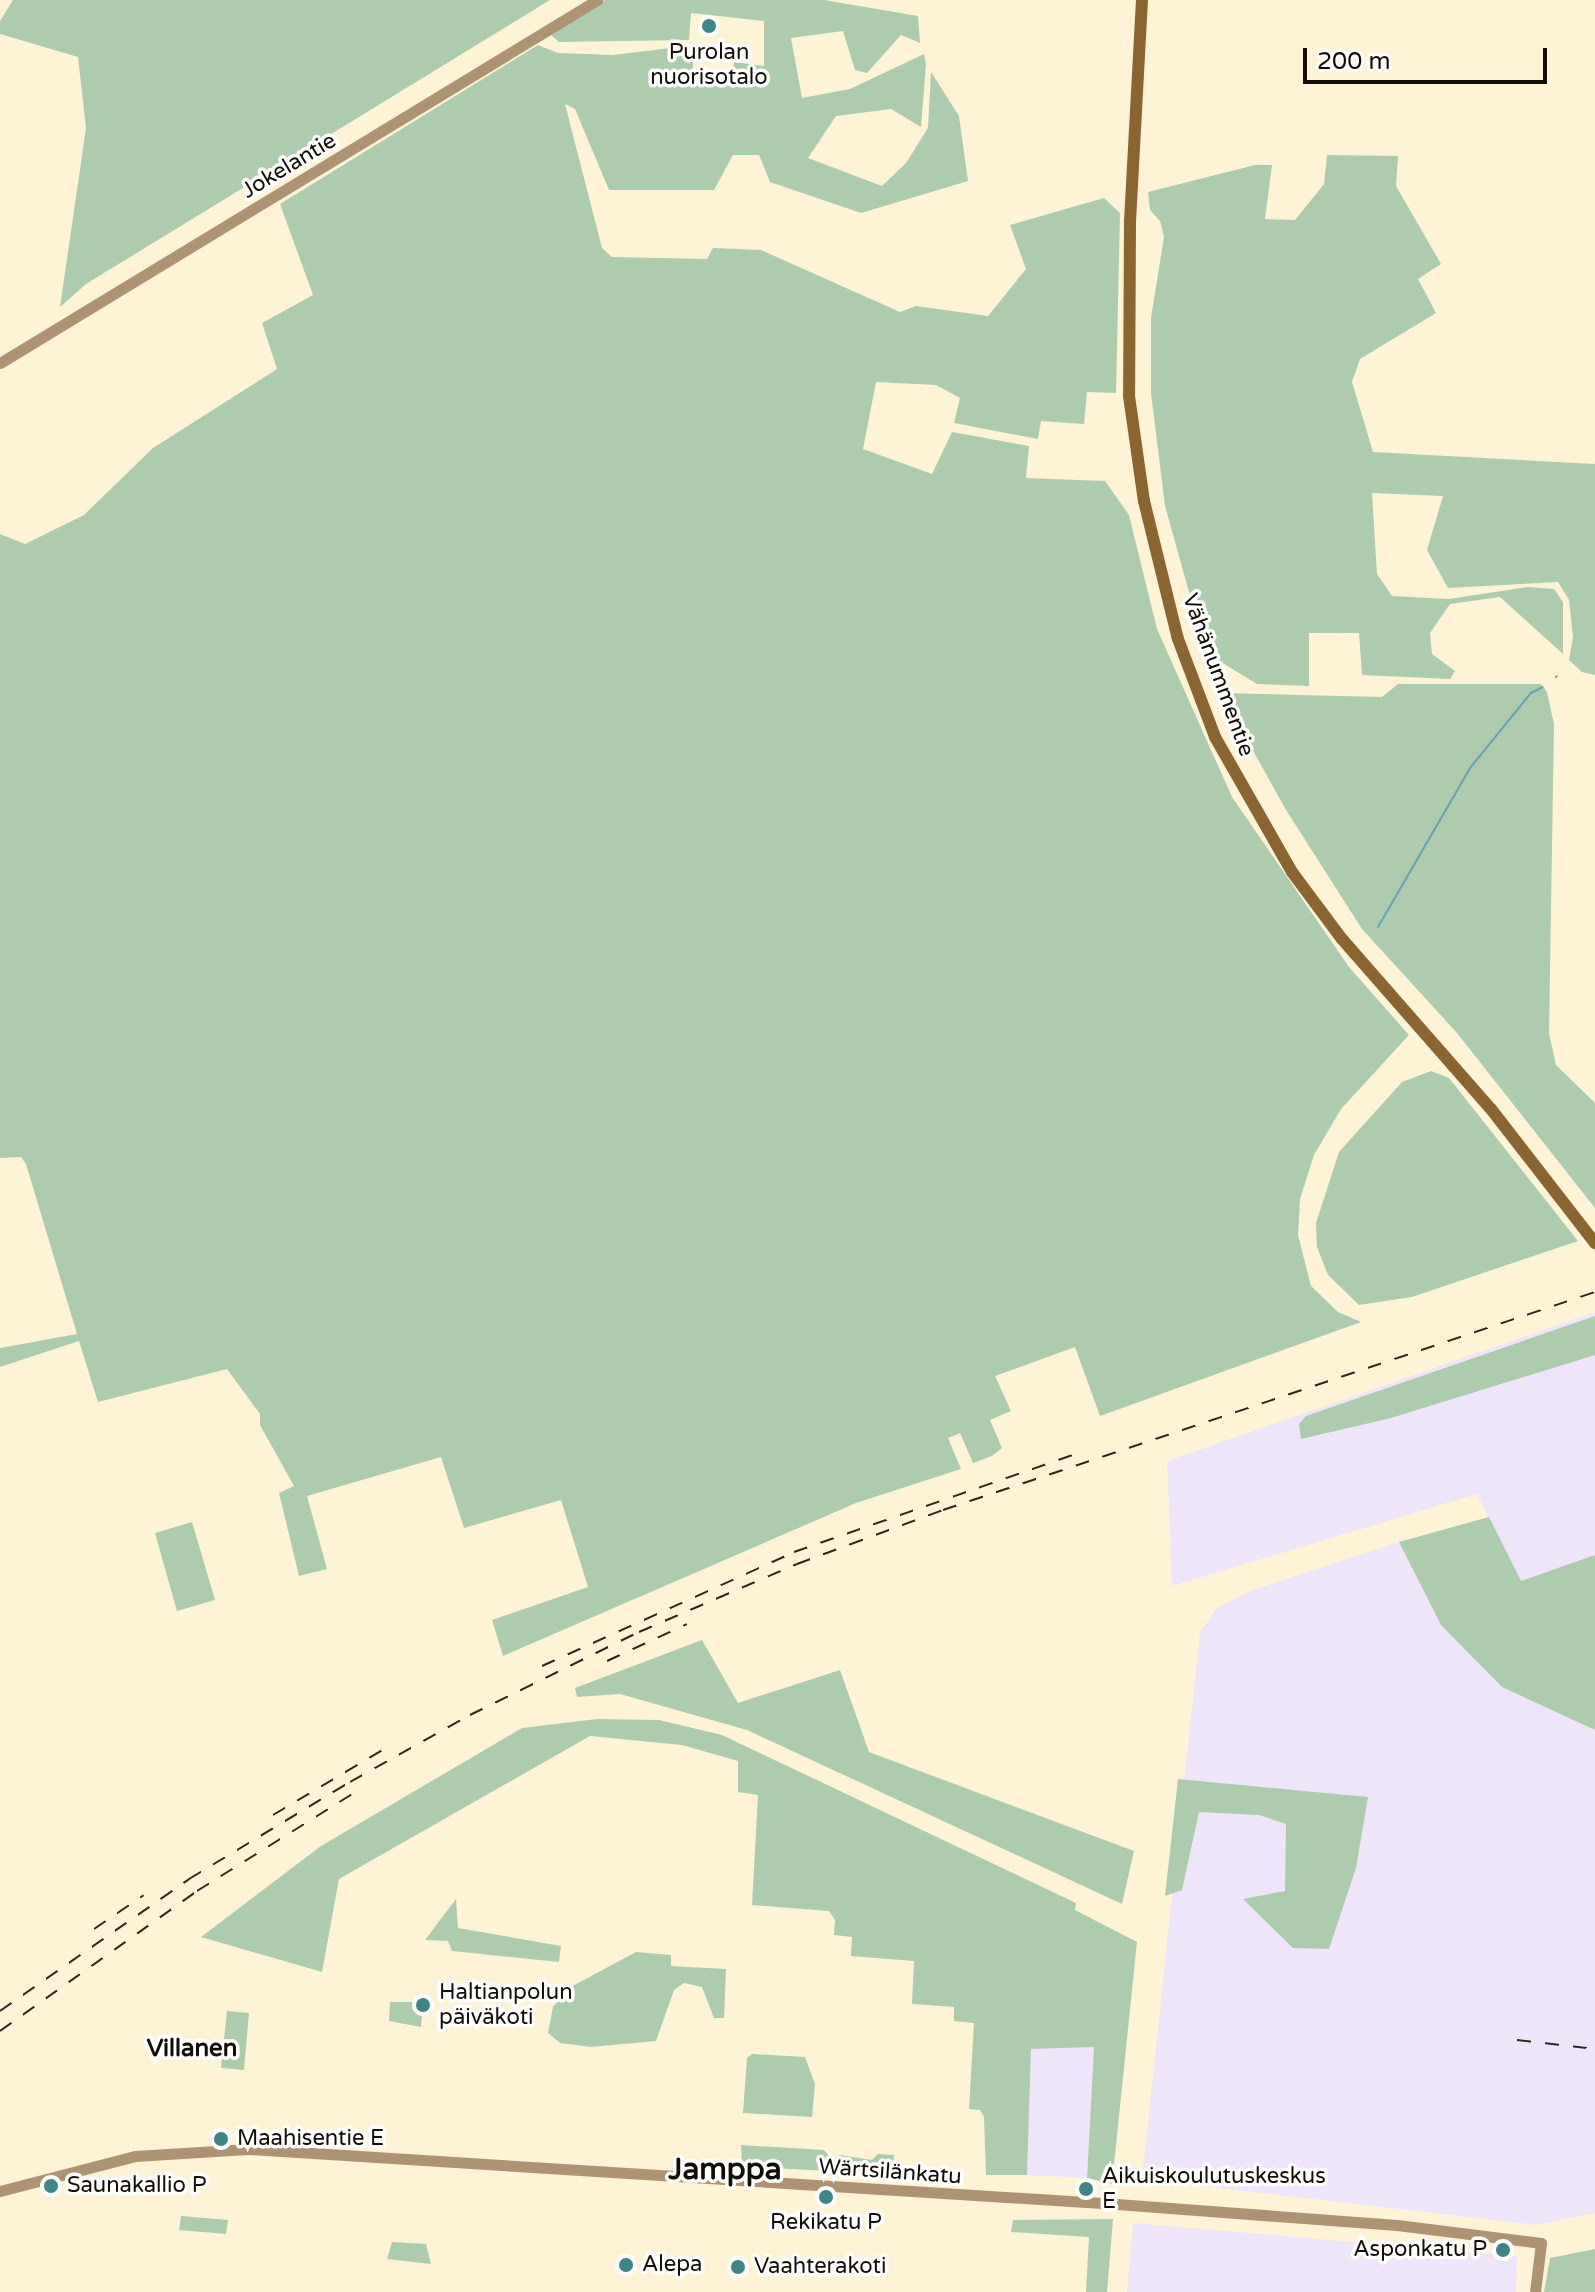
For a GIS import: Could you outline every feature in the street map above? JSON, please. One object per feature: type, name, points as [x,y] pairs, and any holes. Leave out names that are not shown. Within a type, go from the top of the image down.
[{"type":"main road","name":"Vähänummentie","points":[[1142,0],[1130,222],[1129,396],[1146,515],[1178,639],[1215,737],[1292,872],[1342,939],[1491,1109],[1595,1243]]},
{"type":"street","name":"Jokelantie","points":[[0,363],[597,0]]},
{"type":"street","name":"Wärtsilänkatu","points":[[0,2191],[135,2156],[248,2149],[1272,2214],[1541,2243],[1535,2292]]},
{"type":"shaded area","points":[[1595,1312],[1595,1555],[1521,1582],[1477,1494],[1172,1586],[1167,1461]]},
{"type":"shaded area","points":[[1399,1542],[1441,1625],[1502,1686],[1595,1730],[1595,2213],[1536,2225],[1142,2179],[1200,1632],[1217,1608],[1255,1589]]},
{"type":"shaded area","points":[[1051,2044],[1094,2047],[1087,2178],[1027,2175],[1031,2049]]},
{"type":"shaded area","points":[[1133,2223],[1517,2256],[1516,2292],[1127,2292]]},
{"type":"green space","points":[[13,0],[550,0],[86,284],[60,307],[86,128],[78,57],[0,34],[0,21]]},
{"type":"green space","points":[[605,0],[824,0],[918,16],[920,43],[901,35],[867,73],[855,70],[843,31],[791,38],[802,98],[850,89],[924,54],[926,64],[921,127],[891,109],[836,116],[808,158],[882,186],[906,163],[928,128],[931,72],[959,116],[968,181],[861,213],[770,182],[759,155],[733,155],[714,190],[609,190],[575,109],[565,104],[602,248],[612,257],[707,259],[713,248],[761,250],[900,312],[916,306],[988,316],[1026,269],[1010,225],[1104,198],[1120,213],[1116,393],[1087,392],[1084,424],[1041,421],[1038,439],[954,423],[960,398],[936,385],[876,382],[863,449],[932,474],[952,432],[1029,446],[1026,478],[1105,481],[1129,515],[1157,629],[1232,797],[1349,967],[1409,1035],[1341,1109],[1314,1155],[1300,1199],[1298,1235],[1311,1286],[1338,1312],[1361,1322],[1100,1416],[1075,1347],[995,1376],[1011,1411],[990,1420],[1002,1448],[992,1456],[973,1463],[960,1433],[948,1438],[961,1469],[856,1503],[503,1656],[492,1620],[588,1587],[561,1500],[464,1528],[441,1457],[307,1496],[327,1569],[299,1576],[279,1493],[294,1486],[260,1425],[260,1414],[227,1369],[98,1402],[79,1341],[0,1367],[0,1348],[77,1334],[26,1164],[21,1157],[0,1158],[0,534],[25,544],[84,515],[153,448],[277,369],[262,323],[313,295],[280,204],[538,45],[558,53],[613,55],[671,48],[693,53],[693,84],[717,86],[732,75],[734,62],[764,66],[764,21],[691,13],[689,40],[559,42],[551,35]]},
{"type":"green space","points":[[1327,155],[1398,156],[1396,186],[1441,264],[1418,279],[1436,313],[1360,359],[1352,382],[1373,452],[1595,464],[1595,675],[1582,672],[1569,660],[1573,637],[1569,600],[1558,582],[1448,588],[1427,550],[1443,496],[1372,493],[1377,574],[1392,596],[1449,599],[1528,587],[1554,589],[1563,602],[1563,654],[1500,597],[1450,604],[1430,633],[1432,654],[1455,671],[1450,679],[1362,675],[1359,633],[1309,633],[1309,686],[1257,684],[1206,653],[1165,506],[1151,393],[1151,318],[1164,237],[1160,221],[1150,210],[1148,192],[1255,165],[1272,165],[1265,219],[1295,220],[1324,184]]},
{"type":"green space","points":[[1398,684],[1541,684],[1547,692],[1554,724],[1549,1033],[1556,1065],[1595,1103],[1595,1208],[1457,1033],[1362,929],[1286,810],[1221,693],[1382,697]]},
{"type":"green space","points":[[1431,1071],[1449,1078],[1578,1241],[1412,1297],[1359,1305],[1328,1275],[1317,1247],[1316,1223],[1339,1152],[1402,1082]]},
{"type":"green space","points":[[1595,1316],[1595,1355],[1391,1418],[1301,1439],[1299,1424],[1306,1416]]},
{"type":"green space","points":[[1489,1517],[1521,1581],[1595,1555],[1595,1730],[1502,1687],[1441,1625],[1399,1542]]},
{"type":"green space","points":[[192,1522],[215,1600],[177,1611],[155,1533]]},
{"type":"green space","points":[[702,1640],[738,1703],[840,1670],[869,1752],[1134,1851],[1122,1904],[747,1730],[620,1694],[577,1697],[575,1688]]},
{"type":"green space","points":[[597,1719],[659,1720],[722,1735],[1076,1903],[1075,1910],[1137,1942],[1112,2184],[1087,2178],[1094,2047],[1031,2049],[1027,2175],[986,2175],[984,2117],[980,2110],[969,2109],[974,2023],[954,2021],[954,2007],[912,2004],[914,1961],[851,1956],[852,1937],[834,1935],[835,1920],[829,1911],[752,1905],[758,1795],[738,1792],[738,1761],[682,1745],[590,1736],[339,1879],[322,1972],[201,1937],[321,1846],[522,1728]]},
{"type":"green space","points":[[1178,1779],[1368,1797],[1356,1868],[1329,1949],[1293,1948],[1243,1899],[1285,1891],[1286,1824],[1259,1815],[1199,1812],[1182,1890],[1165,1896]]},
{"type":"green space","points":[[456,1899],[458,1928],[561,1946],[559,1962],[452,1951],[448,1941],[425,1940]]},
{"type":"green space","points":[[636,1952],[671,1955],[671,1966],[726,1969],[724,2018],[714,2018],[702,1987],[684,1983],[674,1990],[656,2041],[591,2047],[560,2043],[548,2033],[553,2007],[569,1988]]},
{"type":"green space","points":[[390,2002],[423,2002],[421,2027],[389,2021]]},
{"type":"green space","points":[[227,2011],[249,2013],[244,2070],[221,2068]]},
{"type":"green space","points":[[752,2054],[805,2057],[815,2084],[812,2117],[743,2113],[747,2058]]},
{"type":"green space","points":[[741,2145],[824,2150],[829,2156],[828,2171],[750,2167],[742,2161]]},
{"type":"green space","points":[[878,2154],[894,2155],[892,2175],[838,2170],[839,2155],[872,2160]]},
{"type":"green space","points":[[181,2216],[228,2220],[226,2234],[179,2230]]},
{"type":"green space","points":[[1113,2219],[1107,2292],[1086,2292],[1089,2237],[1011,2232],[1013,2220]]},
{"type":"green space","points":[[392,2242],[426,2244],[431,2264],[387,2259]]},
{"type":"green space","points":[[1595,2249],[1595,2292],[1544,2292],[1550,2258]]},
{"type":"waterway","points":[[1378,927],[1470,768],[1531,693],[1543,687]]},
{"type":"railway","points":[[0,2011],[189,1879],[350,1782],[470,1715],[639,1632],[797,1564],[943,1510],[1595,1292]]},
{"type":"railway","points":[[542,1666],[794,1552],[1073,1455]]},
{"type":"railway","points":[[607,1661],[687,1624]]},
{"type":"railway","points":[[273,1815],[386,1748]]},
{"type":"railway","points":[[0,2031],[197,1891],[352,1794]]},
{"type":"railway","points":[[94,1929],[144,1895]]},
{"type":"railway","points":[[1517,2040],[1595,2049]]},
{"type":"place","name":"Purolan nuorisotalo","points":[[709,26]]},
{"type":"place","name":"Haltianpolun päiväkoti","points":[[423,2005]]},
{"type":"place","name":"Maahisentie E","points":[[221,2139]]},
{"type":"place","name":"Saunakallio P","points":[[51,2186]]},
{"type":"place","name":"Aikuiskoulutuskeskus E","points":[[1086,2189]]},
{"type":"place","name":"Rekikatu P","points":[[826,2197]]},
{"type":"place","name":"Asponkatu P","points":[[1503,2250]]},
{"type":"place","name":"Alepa","points":[[626,2265]]},
{"type":"place","name":"Vaahterakoti","points":[[738,2267]]},
{"type":"district","name":"Villanen","points":[[192,2049]]},
{"type":"district","name":"Jamppa","points":[[725,2170]]}]
